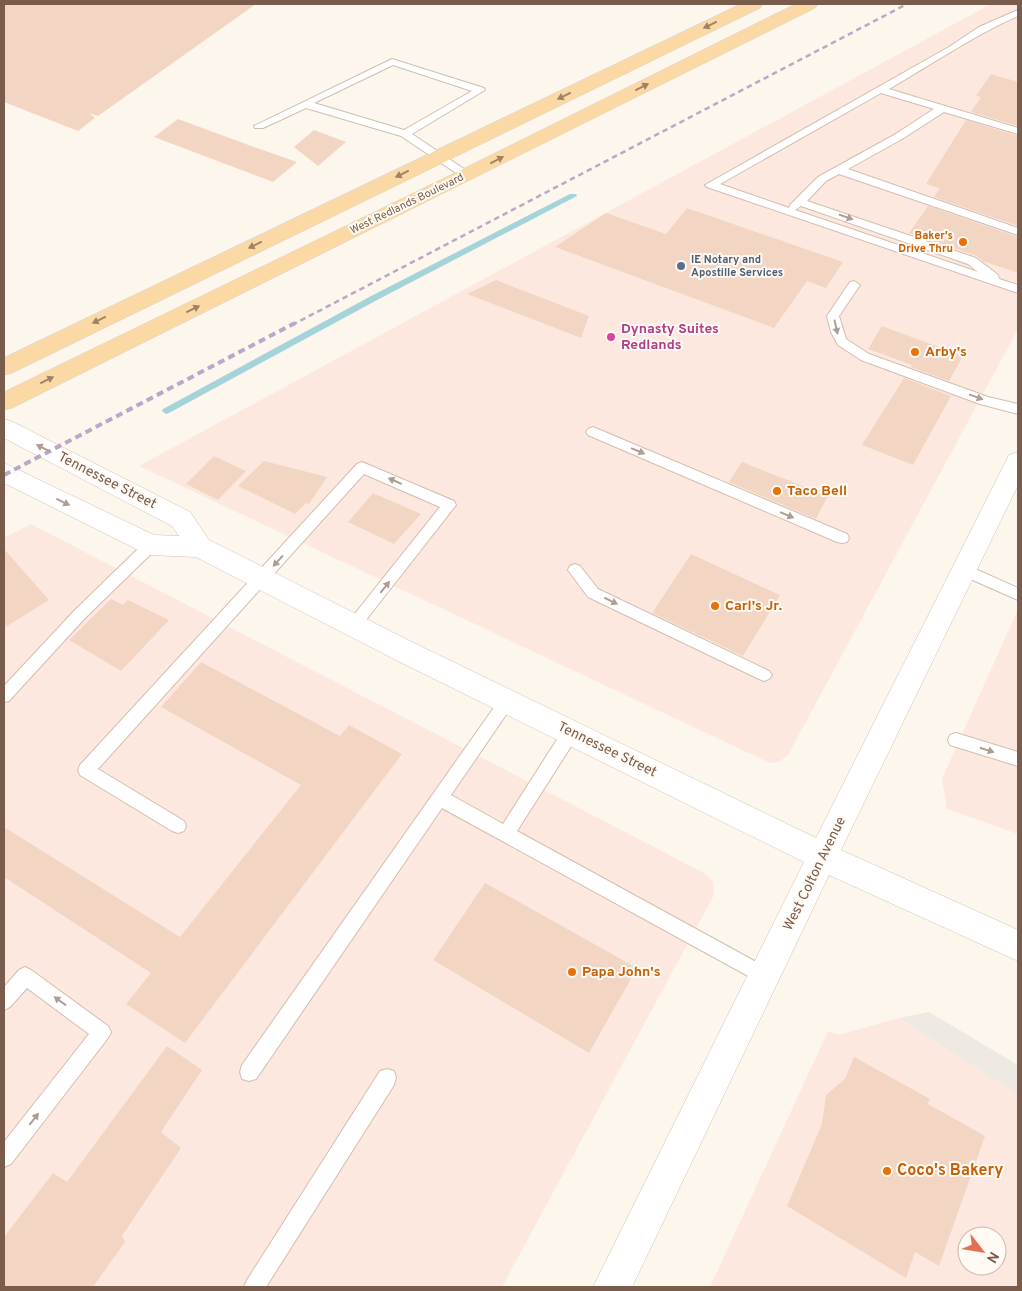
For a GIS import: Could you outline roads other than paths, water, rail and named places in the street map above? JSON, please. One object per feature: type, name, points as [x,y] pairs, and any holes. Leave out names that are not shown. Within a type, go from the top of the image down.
[{"type":"main road","points":[[4,366],[754,4]]},
{"type":"main road","name":"West Redlands Boulevard","points":[[4,402],[809,4]]},
{"type":"main road","name":"Tennessee Street","points":[[4,428],[181,519],[200,547]]},
{"type":"main road","name":"West Colton Avenue","points":[[612,1287],[907,683],[1018,461]]},
{"type":"main road","name":"Tennessee Street","points":[[4,472],[151,546],[200,547],[507,701],[824,856],[1018,946]]},
{"type":"lane","points":[[1018,13],[982,29],[952,49],[711,184],[1018,289]]},
{"type":"lane","points":[[259,126],[392,62],[480,90],[405,134]]},
{"type":"lane","points":[[879,89],[1018,131]]},
{"type":"lane","points":[[304,104],[405,134],[466,175]]},
{"type":"lane","points":[[790,212],[822,179],[943,108]]},
{"type":"lane","points":[[839,170],[1018,232]]},
{"type":"lane","points":[[800,202],[972,261],[998,282]]},
{"type":"lane","points":[[854,285],[833,316],[838,339],[847,348],[865,357],[986,401],[1018,409]]},
{"type":"lane","points":[[593,432],[842,538]]},
{"type":"lane","points":[[178,826],[86,770],[362,466],[448,505],[354,625]]},
{"type":"lane","points":[[4,696],[80,614],[151,546]]},
{"type":"lane","points":[[575,570],[594,593],[764,675]]},
{"type":"lane","points":[[964,570],[1018,594]]},
{"type":"lane","points":[[248,1072],[507,701]]},
{"type":"lane","points":[[506,834],[571,732]]},
{"type":"lane","points":[[956,740],[1018,760]]},
{"type":"lane","points":[[440,798],[765,976]]},
{"type":"lane","points":[[4,1001],[25,976],[102,1032],[4,1157]]},
{"type":"lane","points":[[254,1287],[387,1078]]},
{"type":"waterway","points":[[166,411],[376,297],[573,196]]},
{"type":"railway","points":[[292,325],[907,4]]},
{"type":"railway","points":[[4,475],[295,323]]},
{"type":"place","name":"Baker's Drive Thru","points":[[963,242]]},
{"type":"place","name":"IE Notary and Apostille Services","points":[[681,266]]},
{"type":"place","name":"Dynasty Suites Redlands","points":[[611,337]]},
{"type":"place","name":"Arby's","points":[[915,352]]},
{"type":"place","name":"Taco Bell","points":[[777,491]]},
{"type":"place","name":"Carl's Jr.","points":[[715,606]]},
{"type":"place","name":"Papa John's","points":[[572,972]]},
{"type":"place","name":"Coco's Bakery","points":[[887,1171]]}]
